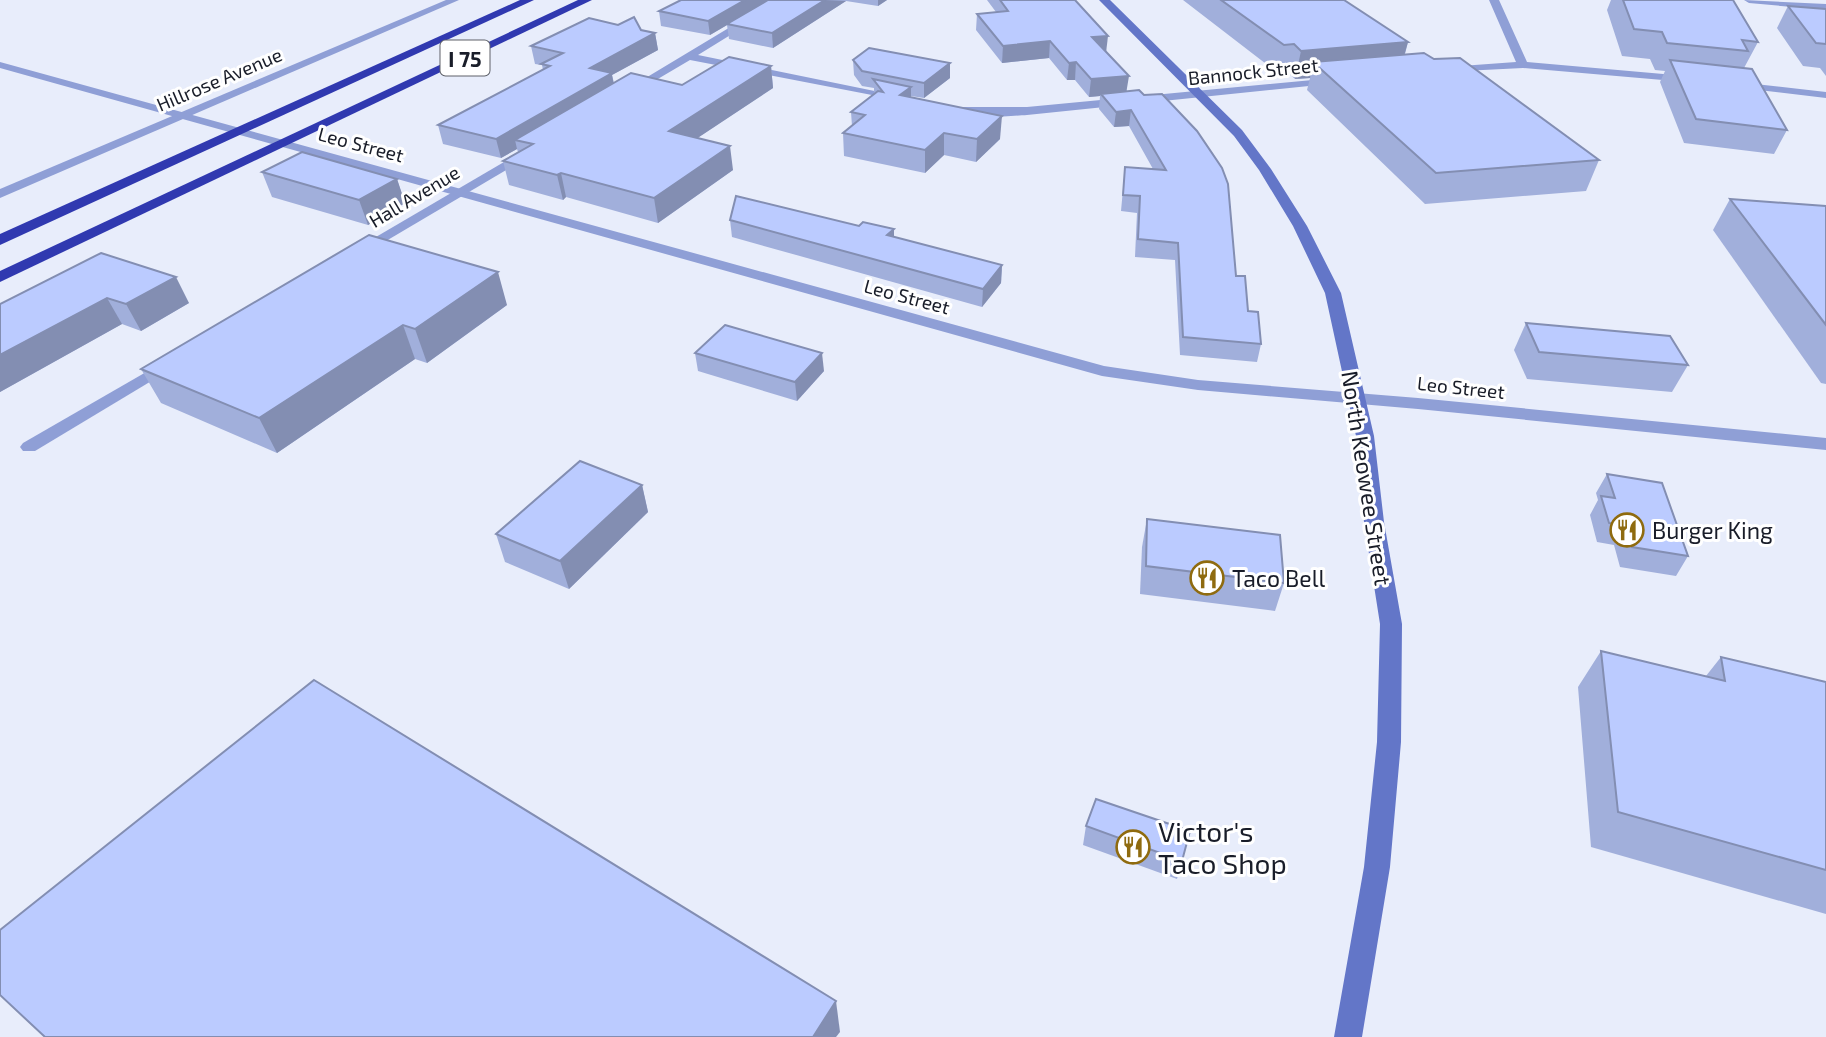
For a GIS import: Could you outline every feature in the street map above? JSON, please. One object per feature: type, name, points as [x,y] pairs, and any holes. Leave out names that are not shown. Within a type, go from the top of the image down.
[{"type":"highway","name":"I 75","points":[[0,240],[529,0]]},
{"type":"highway","name":"I 75","points":[[0,278],[587,0]]},
{"type":"main road","name":"North Keowee Street","points":[[1104,0],[1238,133],[1265,169],[1300,226],[1333,293],[1357,397],[1391,624],[1388,742],[1377,867],[1348,1037]]},
{"type":"street","name":"Hillrose Avenue","points":[[0,194],[454,0]]},
{"type":"street","points":[[619,97],[782,0]]},
{"type":"street","points":[[1494,0],[1523,65]]},
{"type":"street","points":[[1749,0],[1826,7]]},
{"type":"street","points":[[687,56],[918,103]]},
{"type":"street","name":"Leo Street","points":[[0,65],[1101,372],[1139,379],[1252,391],[1357,397],[1826,444]]},
{"type":"street","points":[[1440,70],[1523,65],[1695,80]]},
{"type":"street","name":"Bannock Street","points":[[944,109],[995,113],[1347,80]]},
{"type":"street","points":[[1723,83],[1826,95]]},
{"type":"street","name":"Hall Avenue","points":[[347,258],[539,144]]},
{"type":"street","points":[[29,447],[183,356]]},
{"type":"building","points":[[681,0],[745,0],[708,21],[659,11]]},
{"type":"building","points":[[768,0],[825,0],[772,33],[727,24]]},
{"type":"building","points":[[1000,0],[1075,0],[1108,36],[1092,37],[1129,76],[1091,79],[1076,62],[1069,63],[1050,41],[1003,46],[977,14],[1008,11]]},
{"type":"building","points":[[1221,0],[1344,0],[1408,42],[1301,51],[1294,44],[1284,45]]},
{"type":"building","points":[[1623,0],[1733,0],[1758,42],[1742,40],[1748,51],[1667,43],[1662,32],[1634,29]]},
{"type":"building","points":[[1788,6],[1826,9],[1826,44],[1816,43]]},
{"type":"building","points":[[634,17],[641,30],[655,33],[590,68],[612,73],[496,139],[438,125],[550,66],[541,64],[563,53],[531,46],[589,18],[618,25]]},
{"type":"building","points":[[869,48],[950,63],[924,83],[862,71],[853,60]]},
{"type":"building","points":[[1424,53],[1434,59],[1460,58],[1599,160],[1436,173],[1313,62]]},
{"type":"building","points":[[729,57],[771,66],[669,131],[730,146],[654,198],[561,173],[557,175],[503,161],[533,144],[515,140],[631,73],[682,85]]},
{"type":"building","points":[[1670,60],[1752,69],[1787,130],[1696,119]]},
{"type":"building","points":[[873,79],[911,87],[900,95],[1002,116],[977,139],[944,133],[925,150],[843,133],[865,115],[851,112],[878,91],[883,92]]},
{"type":"building","points":[[1139,90],[1144,95],[1162,94],[1197,131],[1222,168],[1228,184],[1236,276],[1245,276],[1248,311],[1258,312],[1261,344],[1183,337],[1178,243],[1138,239],[1140,196],[1123,195],[1125,167],[1166,170],[1131,110],[1116,112],[1101,94]]},
{"type":"building","points":[[302,152],[397,179],[359,200],[262,172]]},
{"type":"building","points":[[736,196],[859,226],[863,222],[894,229],[887,235],[1002,265],[983,289],[730,220]]},
{"type":"building","points":[[1730,199],[1826,206],[1826,325]]},
{"type":"building","points":[[369,235],[498,272],[415,329],[403,325],[259,418],[141,369]]},
{"type":"building","points":[[101,253],[176,277],[126,304],[107,298],[0,355],[0,304]]},
{"type":"building","points":[[1526,323],[1670,336],[1688,365],[1539,352]]},
{"type":"building","points":[[725,325],[822,353],[795,382],[695,353]]},
{"type":"building","points":[[580,461],[642,485],[560,561],[496,534]]},
{"type":"building","points":[[1607,474],[1662,483],[1688,556],[1632,547],[1625,526],[1609,523],[1601,496],[1615,498]]},
{"type":"building","points":[[1147,519],[1280,535],[1284,583],[1146,566]]},
{"type":"building","points":[[1601,651],[1725,681],[1721,657],[1826,682],[1826,870],[1618,812]]},
{"type":"building","points":[[314,680],[836,1001],[813,1037],[45,1037],[0,995],[0,930]]},
{"type":"building","points":[[1096,799],[1190,831],[1182,861],[1086,826]]},
{"type":"place","name":"Burger King","points":[[1627,530]]},
{"type":"place","name":"Taco Bell","points":[[1207,578]]},
{"type":"place","name":"Victor's Taco Shop","points":[[1133,847]]}]
